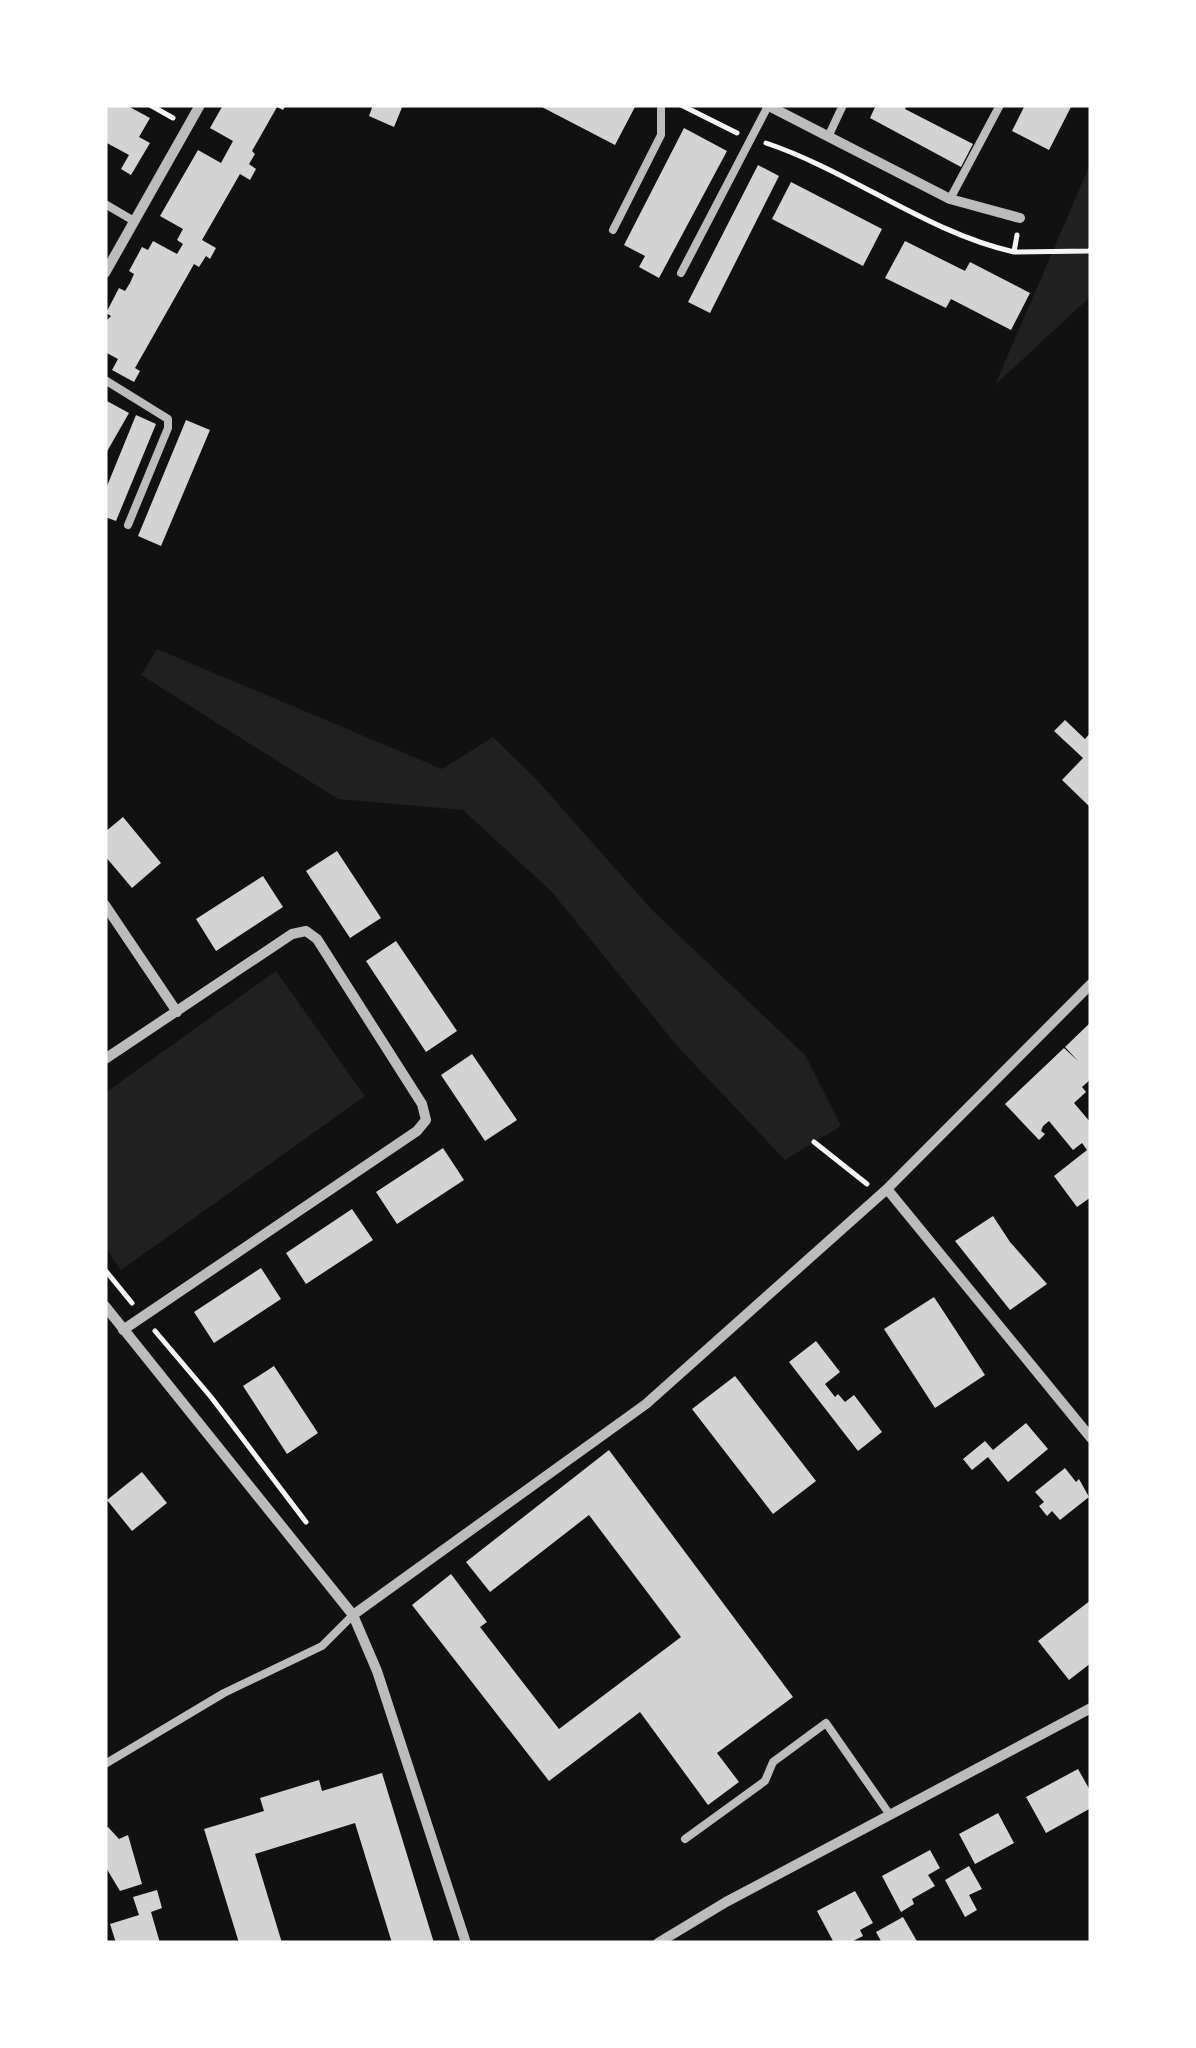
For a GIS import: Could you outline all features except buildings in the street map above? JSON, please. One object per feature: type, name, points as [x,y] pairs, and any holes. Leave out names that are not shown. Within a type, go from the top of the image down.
[{"type":"street","points":[[105,274],[200,105]]},
{"type":"street","points":[[767,105],[950,199],[1020,218]]},
{"type":"street","points":[[105,905],[176,1012]]},
{"type":"street","points":[[105,1059],[292,934],[306,931],[317,939],[422,1104],[426,1120],[417,1132],[124,1330]]},
{"type":"street","points":[[354,1615],[646,1404],[883,1193],[1091,984]]},
{"type":"street","points":[[883,1193],[1091,1438]]},
{"type":"street","points":[[105,1306],[354,1615],[466,1943]]},
{"type":"street","points":[[658,1943],[726,1902],[1091,1708]]},
{"type":"lane","points":[[612,230],[661,135],[661,105]]},
{"type":"lane","points":[[682,273],[767,105]]},
{"type":"lane","points":[[828,137],[844,105]]},
{"type":"lane","points":[[950,199],[1000,105]]},
{"type":"lane","points":[[105,204],[134,221]]},
{"type":"lane","points":[[105,380],[168,419],[168,428],[128,525]]},
{"type":"lane","points":[[105,1764],[224,1693],[322,1646],[354,1615]]},
{"type":"lane","points":[[685,1839],[765,1781],[773,1762],[826,1723],[890,1815]]},
{"type":"path","points":[[681,105],[751,138],[807,157],[978,244],[1039,254],[1091,249]]},
{"type":"path","points":[[1014,252],[1020,218]]},
{"type":"path","points":[[814,1142],[883,1193]]},
{"type":"path","points":[[105,1270],[210,1397],[312,1530]]},
{"type":"shaded area","points":[[1091,162],[1091,296],[995,385]]},
{"type":"shaded area","points":[[157,649],[442,769],[493,737],[537,780],[652,910],[805,1055],[841,1126],[785,1160],[678,1047],[552,892],[463,810],[338,799],[141,675]]},
{"type":"shaded area","points":[[276,971],[365,1096],[121,1270],[105,1247],[105,1093]]}]
